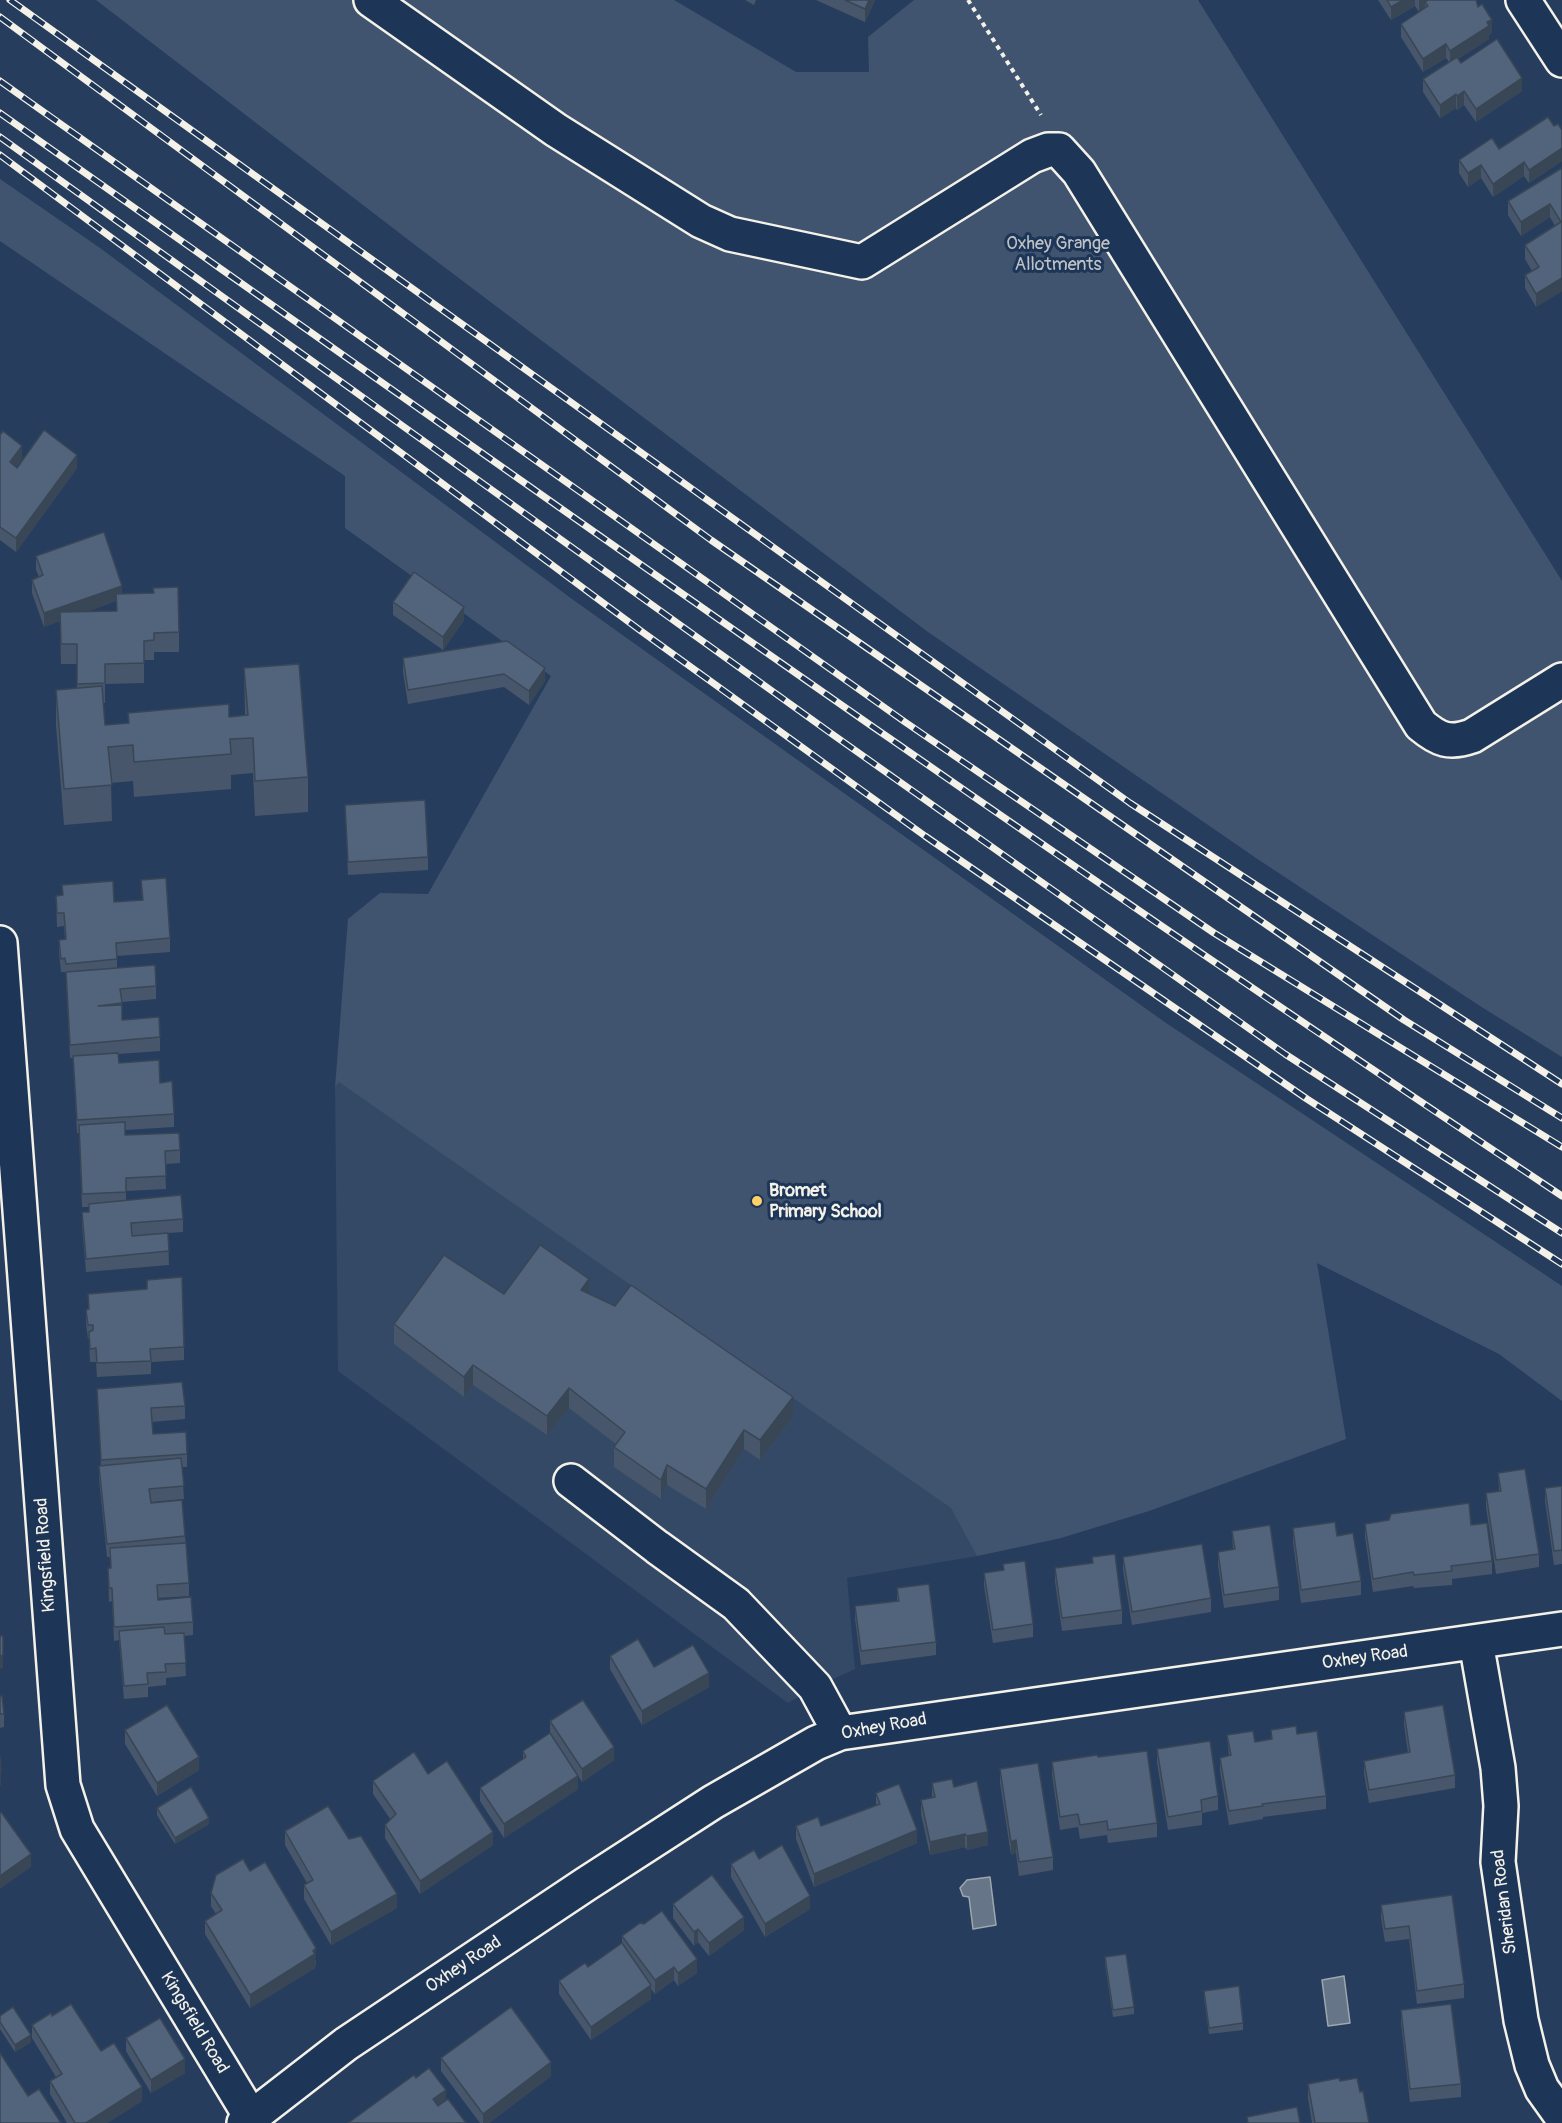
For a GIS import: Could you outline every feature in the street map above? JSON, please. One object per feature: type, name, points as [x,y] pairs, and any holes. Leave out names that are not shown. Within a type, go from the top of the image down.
[{"type":"street","points":[[371,0],[556,130],[700,221],[730,234],[862,262],[1032,156],[1048,150],[1059,150],[1079,172],[1421,725],[1432,734],[1446,740],[1459,741],[1472,736],[1562,680]]},
{"type":"street","points":[[1523,0],[1562,60]]},
{"type":"street","name":"Kingsfield Road","points":[[0,943],[63,1785],[77,1829],[247,2120]]},
{"type":"street","points":[[571,1480],[657,1547],[736,1604],[816,1687],[840,1733]]},
{"type":"street","name":"Oxhey Road","points":[[247,2120],[346,2044],[586,1884],[713,1802],[816,1743],[840,1733],[1562,1629]]},
{"type":"street","name":"Sheridan Road","points":[[1476,1642],[1498,1768],[1501,1806],[1497,1862],[1521,2020],[1532,2065],[1542,2089],[1562,2117]]},
{"type":"path","points":[[968,0],[1050,129],[1059,150]]},
{"type":"shaded area","name":"Bromet Primary School","points":[[560,732],[1061,1538],[977,1556],[847,1578],[855,1669],[788,1703],[338,1371],[335,1088]]},
{"type":"shaded area","points":[[990,1877],[996,1925],[973,1929],[969,1897],[963,1896],[960,1888],[967,1880]]},
{"type":"shaded area","points":[[1344,1976],[1350,2023],[1328,2026],[1322,1980]]},
{"type":"green space","name":"Oxhey Grange Allotments","points":[[96,0],[674,0],[796,72],[869,72],[868,37],[914,0],[1198,0],[1562,581],[1562,1057],[1480,1006],[1256,858],[928,632],[419,248]]},
{"type":"green space","points":[[0,179],[100,248],[572,599],[1166,1023],[1562,1286],[1562,1401],[1499,1354],[1317,1263],[1346,1439],[1149,1511],[1061,1538],[977,1556],[951,1508],[339,1082],[335,1088],[348,919],[380,893],[428,894],[551,676],[345,528],[345,476],[0,241]]},
{"type":"building","points":[[845,0],[869,0],[865,9]]},
{"type":"building","points":[[1387,0],[1403,0],[1391,7]]},
{"type":"building","points":[[1428,0],[1476,0],[1478,7],[1482,4],[1492,20],[1487,22],[1489,26],[1450,51],[1446,44],[1423,59],[1401,24],[1428,6],[1425,2]]},
{"type":"building","points":[[1497,39],[1522,78],[1476,109],[1464,91],[1440,105],[1423,79],[1457,57],[1461,63]]},
{"type":"building","points":[[1548,117],[1554,126],[1558,124],[1562,130],[1562,148],[1529,170],[1524,162],[1493,184],[1481,165],[1468,173],[1459,160],[1492,138],[1499,149]]},
{"type":"building","points":[[1562,168],[1562,278],[1536,294],[1525,275],[1539,267],[1525,245],[1561,222],[1550,204],[1521,222],[1508,201]]},
{"type":"building","points":[[44,430],[77,455],[16,538],[0,527],[0,435],[3,431],[22,446],[10,462],[17,468]]},
{"type":"building","points":[[104,532],[122,586],[44,613],[32,580],[43,575],[36,556]]},
{"type":"building","points":[[414,572],[464,607],[443,637],[393,602]]},
{"type":"building","points":[[178,587],[179,632],[154,633],[154,640],[144,641],[144,663],[105,664],[105,683],[77,684],[77,644],[61,644],[60,612],[117,611],[116,594],[154,593],[153,588]]},
{"type":"building","points":[[507,641],[545,668],[529,691],[504,674],[408,690],[403,658]]},
{"type":"building","points":[[299,664],[308,777],[255,781],[253,738],[230,739],[231,754],[134,762],[133,745],[108,747],[112,785],[64,789],[56,690],[102,686],[105,725],[129,723],[128,713],[229,704],[229,717],[248,715],[244,668]]},
{"type":"building","points":[[425,800],[428,857],[348,862],[345,805]]},
{"type":"building","points":[[166,878],[170,938],[116,943],[117,959],[66,964],[65,958],[61,959],[59,940],[66,939],[64,913],[57,913],[56,896],[63,895],[62,885],[113,881],[114,902],[143,900],[141,880]]},
{"type":"building","points":[[155,965],[156,986],[120,989],[122,1003],[98,1006],[122,1005],[122,1020],[159,1017],[160,1037],[70,1045],[66,972]]},
{"type":"building","points":[[118,1053],[119,1063],[159,1060],[160,1083],[172,1081],[174,1114],[77,1120],[73,1056]]},
{"type":"building","points":[[125,1122],[125,1135],[179,1133],[180,1150],[165,1151],[166,1176],[126,1178],[126,1192],[82,1194],[79,1125]]},
{"type":"building","points":[[181,1195],[183,1219],[131,1223],[132,1236],[168,1233],[169,1251],[86,1259],[82,1212],[89,1212],[89,1204]]},
{"type":"building","points":[[540,1245],[589,1279],[581,1290],[615,1306],[631,1285],[793,1397],[760,1440],[744,1430],[706,1489],[667,1465],[661,1480],[614,1447],[625,1432],[569,1388],[547,1416],[473,1365],[464,1377],[394,1324],[444,1255],[504,1294]]},
{"type":"building","points":[[182,1277],[184,1347],[150,1349],[151,1361],[97,1363],[96,1348],[90,1349],[89,1332],[93,1330],[93,1325],[88,1325],[86,1310],[89,1309],[88,1294],[147,1289],[147,1280]]},
{"type":"building","points":[[182,1382],[185,1406],[151,1408],[153,1434],[186,1432],[187,1454],[101,1460],[97,1389]]},
{"type":"building","points":[[181,1458],[184,1486],[149,1489],[151,1503],[182,1500],[185,1536],[107,1544],[99,1466]]},
{"type":"building","points":[[1525,1469],[1539,1554],[1496,1560],[1486,1493],[1501,1491],[1498,1473]]},
{"type":"building","points":[[1562,1486],[1562,1550],[1554,1551],[1545,1488]]},
{"type":"building","points":[[1469,1503],[1471,1525],[1487,1523],[1492,1561],[1451,1566],[1452,1571],[1414,1575],[1413,1572],[1373,1579],[1365,1524],[1389,1520],[1391,1514]]},
{"type":"building","points":[[1335,1522],[1337,1536],[1353,1533],[1361,1581],[1301,1590],[1293,1528]]},
{"type":"building","points":[[1270,1525],[1279,1587],[1224,1595],[1218,1552],[1235,1549],[1232,1531]]},
{"type":"building","points":[[186,1543],[189,1583],[157,1585],[158,1600],[191,1597],[193,1622],[114,1627],[112,1588],[109,1588],[110,1548]]},
{"type":"building","points":[[1202,1544],[1211,1598],[1132,1612],[1123,1557]]},
{"type":"building","points":[[1115,1554],[1122,1610],[1062,1618],[1055,1568],[1093,1563],[1092,1557]]},
{"type":"building","points":[[1025,1561],[1033,1624],[993,1630],[984,1573],[1004,1570],[1003,1564]]},
{"type":"building","points":[[929,1584],[936,1642],[861,1651],[855,1606],[899,1601],[897,1588]]},
{"type":"building","points":[[164,1627],[165,1634],[184,1633],[186,1663],[165,1664],[166,1672],[147,1673],[148,1684],[124,1686],[119,1631]]},
{"type":"building","points":[[0,1636],[3,1636],[3,1655],[0,1656]]},
{"type":"building","points":[[638,1639],[654,1667],[693,1645],[709,1673],[642,1711],[610,1656]]},
{"type":"building","points":[[0,1696],[2,1696],[4,1714],[0,1714]]},
{"type":"building","points":[[583,1700],[614,1747],[582,1769],[550,1721]]},
{"type":"building","points":[[167,1705],[199,1757],[157,1783],[125,1730]]},
{"type":"building","points":[[1443,1705],[1455,1775],[1369,1790],[1364,1761],[1410,1752],[1404,1712]]},
{"type":"building","points":[[1296,1726],[1297,1734],[1317,1731],[1326,1796],[1262,1804],[1263,1806],[1229,1811],[1220,1758],[1231,1755],[1227,1735],[1253,1731],[1255,1742],[1272,1739],[1271,1730]]},
{"type":"building","points":[[550,1733],[578,1776],[504,1824],[480,1788],[526,1757],[523,1751]]},
{"type":"building","points":[[1210,1741],[1218,1796],[1201,1800],[1202,1811],[1168,1817],[1157,1749]]},
{"type":"building","points":[[1147,1751],[1157,1823],[1108,1830],[1107,1821],[1080,1825],[1078,1814],[1060,1817],[1052,1762]]},
{"type":"building","points":[[414,1752],[428,1774],[447,1761],[493,1832],[420,1881],[385,1825],[396,1814],[373,1781]]},
{"type":"building","points":[[1038,1763],[1053,1857],[1019,1862],[1016,1840],[1011,1842],[1000,1769]]},
{"type":"building","points":[[952,1779],[954,1787],[977,1781],[988,1832],[967,1836],[965,1834],[930,1842],[921,1800],[935,1797],[932,1783]]},
{"type":"building","points":[[899,1784],[917,1830],[814,1874],[796,1826],[818,1817],[821,1826],[880,1804],[876,1793]]},
{"type":"building","points":[[191,1787],[209,1818],[175,1838],[157,1808]]},
{"type":"building","points":[[328,1806],[349,1839],[361,1836],[397,1894],[331,1932],[304,1885],[313,1880],[285,1831]]},
{"type":"building","points":[[0,1813],[31,1854],[0,1876]]},
{"type":"building","points":[[782,1845],[810,1896],[765,1924],[731,1864],[754,1850],[759,1859]]},
{"type":"building","points":[[243,1859],[250,1871],[265,1862],[316,1948],[313,1951],[315,1954],[250,1995],[205,1921],[222,1910],[211,1893],[216,1875]]},
{"type":"building","points":[[712,1875],[744,1917],[709,1943],[698,1929],[694,1932],[673,1904]]},
{"type":"building","points":[[1452,1895],[1464,1984],[1417,1991],[1409,1926],[1385,1929],[1381,1905]]},
{"type":"building","points":[[662,1911],[697,1959],[678,1973],[674,1967],[655,1980],[622,1936]]},
{"type":"building","points":[[622,1943],[651,1985],[591,2027],[559,1981],[585,1963],[588,1967]]},
{"type":"building","points":[[1126,1954],[1134,2007],[1113,2010],[1105,1957]]},
{"type":"building","points":[[1239,1986],[1243,2023],[1209,2028],[1204,1991]]},
{"type":"building","points":[[71,2004],[101,2051],[114,2043],[142,2087],[86,2123],[75,2123],[50,2081],[62,2074],[32,2025]]},
{"type":"building","points":[[1451,2004],[1461,2084],[1410,2089],[1401,2010]]},
{"type":"building","points":[[13,2007],[31,2035],[15,2045],[0,2022],[0,2016]]},
{"type":"building","points":[[511,2007],[551,2062],[483,2114],[441,2058]]},
{"type":"building","points":[[160,2018],[185,2059],[151,2080],[126,2038]]},
{"type":"building","points":[[0,2053],[28,2096],[39,2089],[61,2123],[0,2123]]},
{"type":"building","points":[[429,2068],[446,2090],[433,2099],[438,2106],[448,2099],[466,2123],[348,2123],[414,2075],[416,2078]]},
{"type":"building","points":[[1339,2078],[1340,2081],[1357,2078],[1360,2092],[1363,2091],[1369,2123],[1315,2123],[1308,2084]]},
{"type":"building","points":[[1297,2107],[1300,2123],[1248,2123],[1247,2117]]},
{"type":"railway","points":[[10,0],[1130,803],[1562,1084]]},
{"type":"railway","points":[[0,17],[711,540],[1404,1020],[1562,1118]]},
{"type":"railway","points":[[0,81],[905,722],[1214,933],[1562,1147]]},
{"type":"railway","points":[[0,113],[972,796],[1562,1196]]},
{"type":"railway","points":[[0,137],[832,734],[1285,1054],[1562,1233]]},
{"type":"railway","points":[[0,155],[641,631],[925,836],[1307,1099],[1562,1264]]},
{"type":"place","name":"Bromet Primary School","points":[[757,1201]]}]
